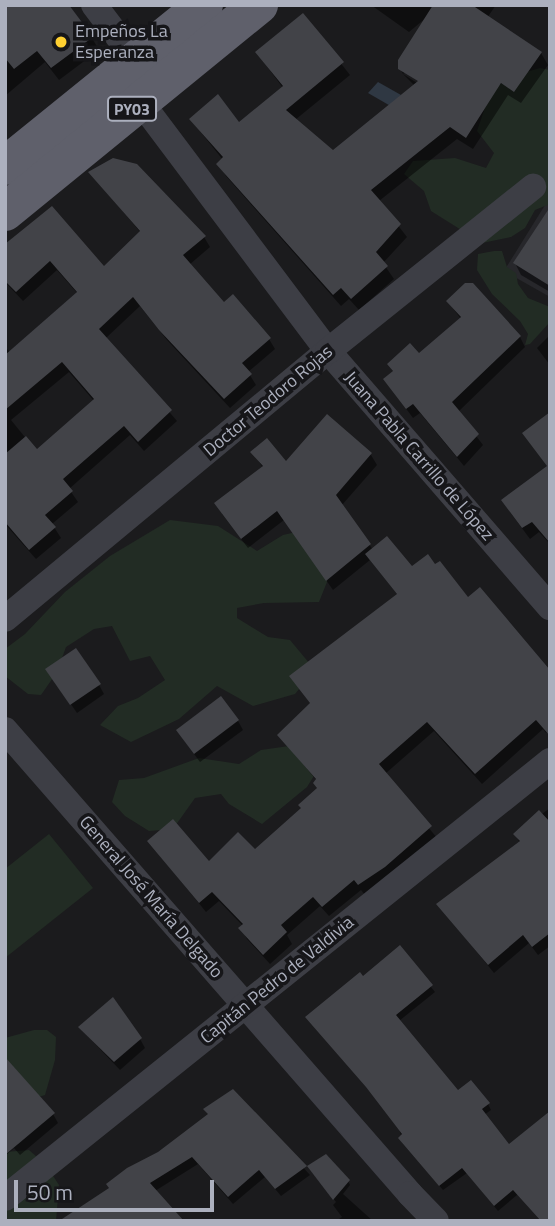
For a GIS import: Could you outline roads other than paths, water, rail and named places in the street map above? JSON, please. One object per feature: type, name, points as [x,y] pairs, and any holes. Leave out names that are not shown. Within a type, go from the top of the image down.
[{"type":"highway","name":"PY03","points":[[5,166],[204,5]]},
{"type":"highway","name":"PY03","points":[[5,212],[259,5]]},
{"type":"street","points":[[94,5],[135,59],[141,101]]},
{"type":"street","name":"Juana Pabla Carrillo de López","points":[[141,101],[328,351],[550,607]]},
{"type":"street","name":"Doctor Teodoro Rojas","points":[[5,619],[328,351],[533,187]]},
{"type":"street","name":"General José María Delgado","points":[[5,730],[436,1221]]},
{"type":"street","name":"Capitán Pedro de Valdivia","points":[[5,1198],[550,761]]},
{"type":"water","points":[[378,82],[401,95],[394,108],[368,93]]},
{"type":"place","name":"Empeños La Esperanza","points":[[61,42]]}]
